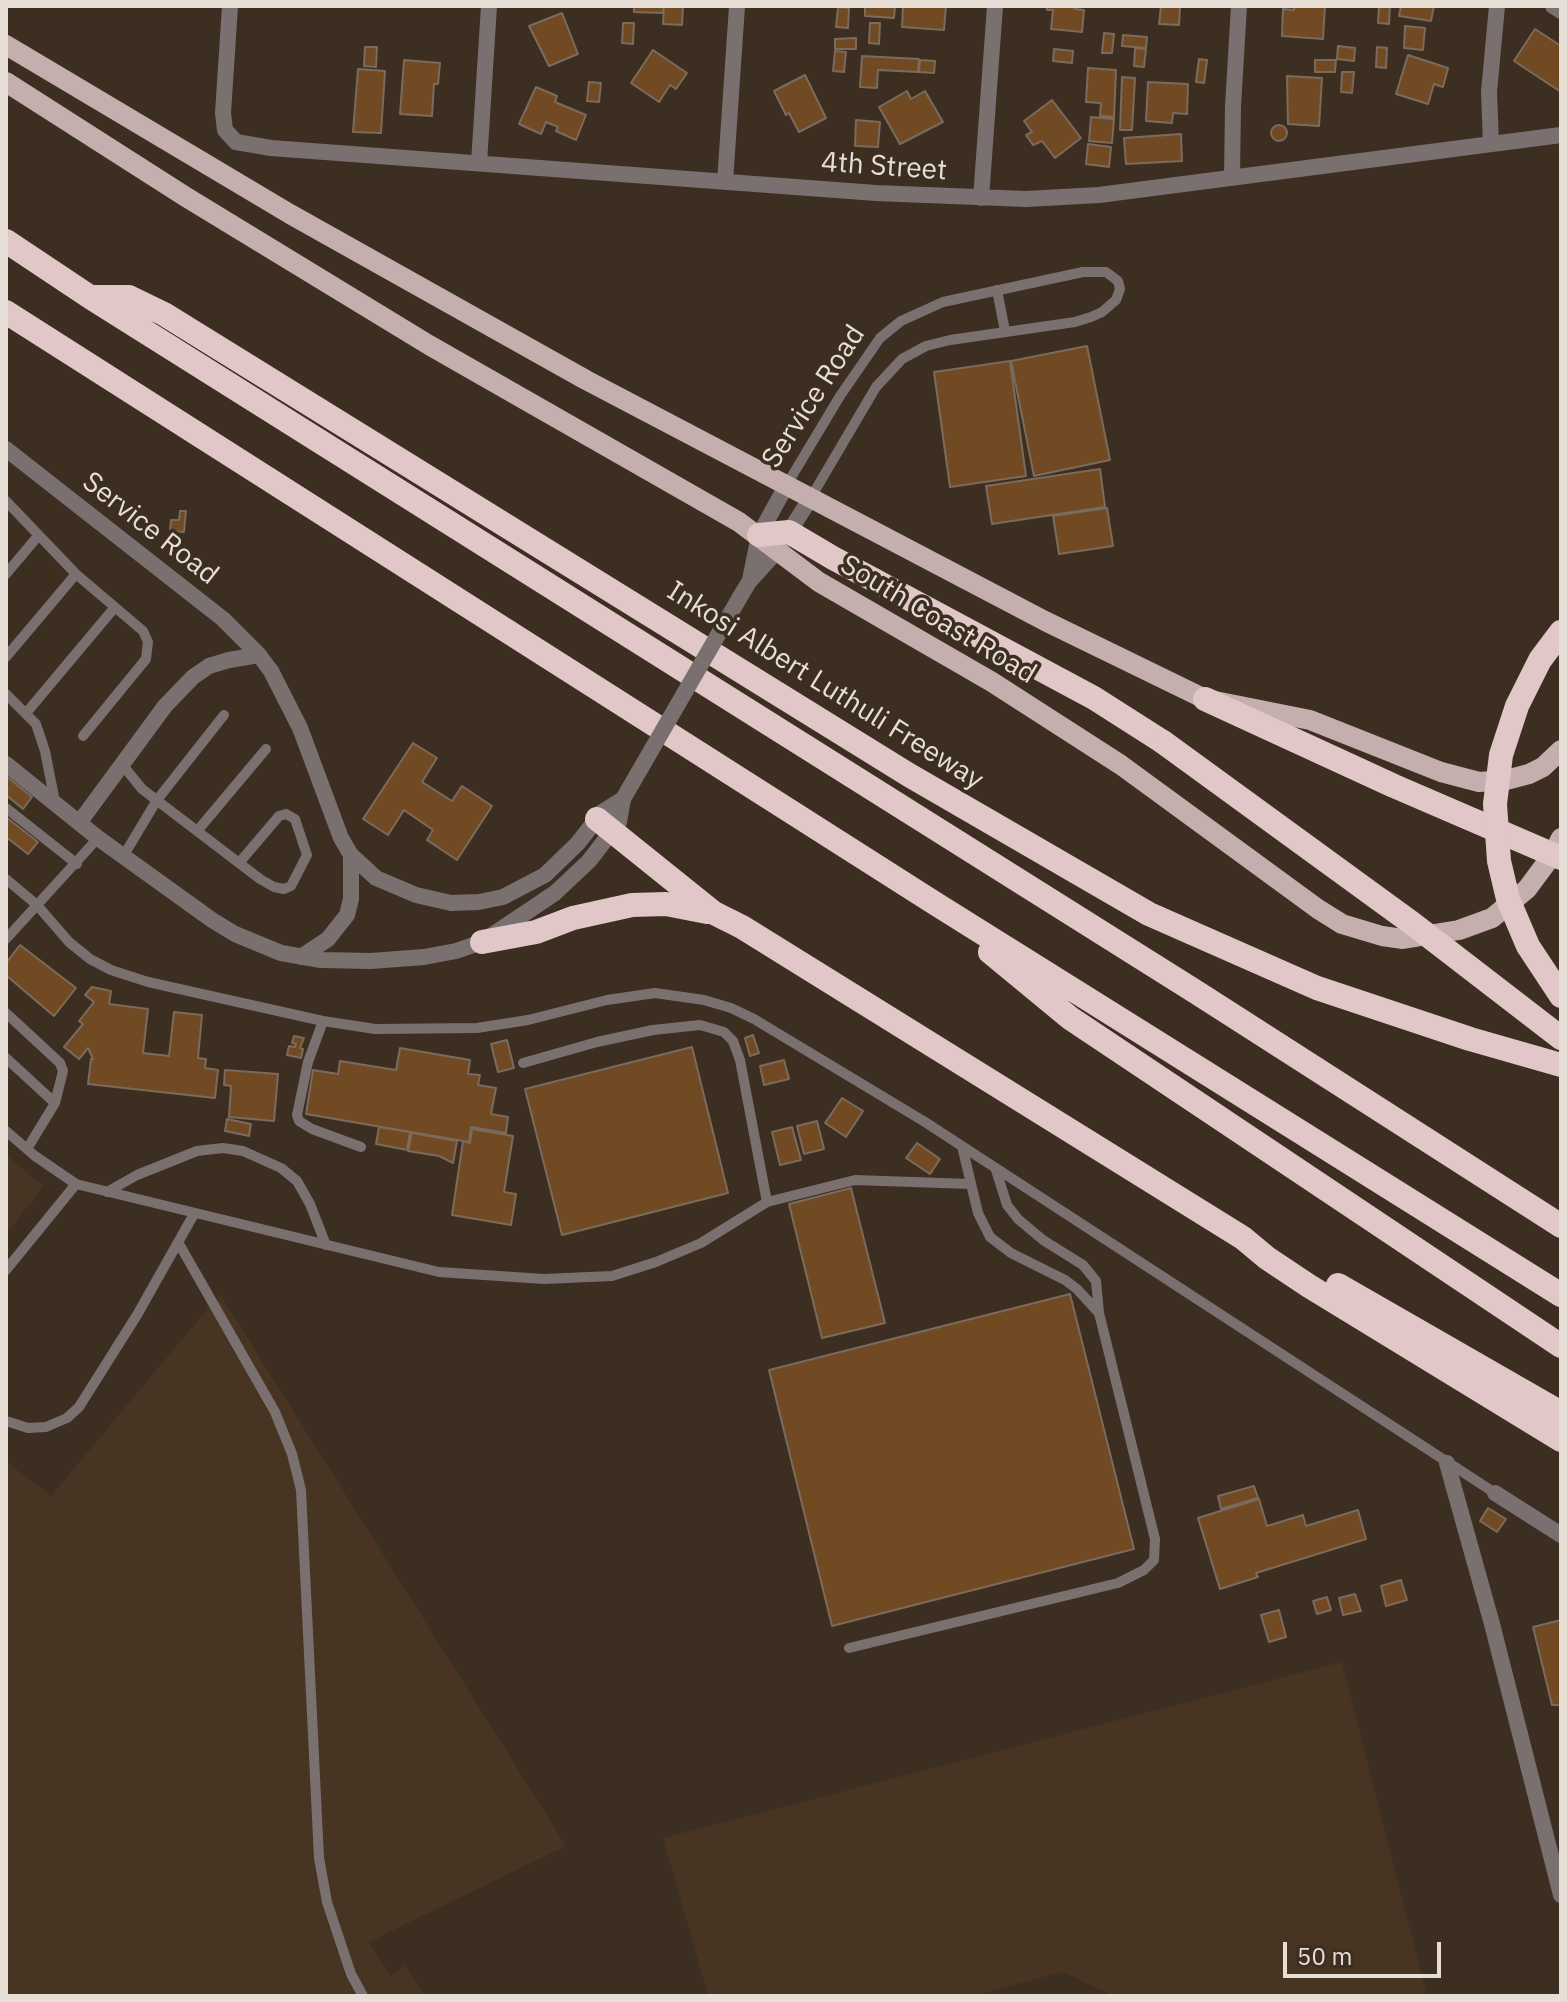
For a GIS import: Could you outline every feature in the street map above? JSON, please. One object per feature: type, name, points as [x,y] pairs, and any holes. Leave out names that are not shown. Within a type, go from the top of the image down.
[{"type":"highway","points":[[6,241],[1561,1226]]},
{"type":"highway","name":"Inkosi Albert Luthuli Freeway","points":[[90,297],[129,297],[164,314],[909,775],[1149,914],[1317,988],[1470,1039],[1561,1065]]},
{"type":"highway","points":[[6,312],[936,904],[1561,1295]]},
{"type":"highway","points":[[775,539],[833,558],[1094,698],[1163,742],[1413,924],[1561,1038]]},
{"type":"highway","points":[[1561,632],[1540,660],[1512,717],[1499,765],[1495,804],[1499,861],[1508,899],[1528,946],[1561,996]]},
{"type":"highway","points":[[1205,699],[1394,786],[1558,850]]},
{"type":"highway","points":[[605,826],[714,913],[742,927],[1243,1238],[1309,1286],[1561,1440]]},
{"type":"highway","points":[[482,942],[536,932],[573,918],[632,905],[666,904],[714,913]]},
{"type":"highway","points":[[936,904],[1070,1018],[1561,1346]]},
{"type":"highway","points":[[1243,1238],[1266,1246],[1312,1270],[1561,1413]]},
{"type":"main road","name":"South Coast Road","points":[[6,45],[290,214],[586,380],[1045,621],[1205,699],[1310,720],[1441,772],[1479,782],[1529,774],[1543,767],[1561,750]]},
{"type":"main road","name":"South Coast Road","points":[[6,82],[429,345],[775,539],[819,582],[992,682],[1121,765],[1342,924],[1403,939],[1459,930],[1492,918],[1511,904],[1558,850]]},
{"type":"street","name":"4th Street","points":[[230,6],[223,113],[225,130],[230,137],[244,144],[725,182],[981,198],[1099,195],[1561,135]]},
{"type":"street","points":[[479,163],[489,6]]},
{"type":"street","points":[[725,182],[737,6]]},
{"type":"street","points":[[981,198],[995,6]]},
{"type":"street","points":[[1232,177],[1239,6]]},
{"type":"street","points":[[1491,144],[1489,92],[1497,6]]},
{"type":"street","points":[[1553,6],[1561,11]]},
{"type":"street","name":"Service Road","points":[[6,449],[223,619],[259,655],[271,671],[300,728],[351,855],[376,878],[416,895],[451,903],[503,897],[545,875],[605,826]]},
{"type":"street","name":"Service Road","points":[[749,582],[775,539],[786,486]]},
{"type":"street","name":"Service Road","points":[[6,764],[98,838],[235,934],[281,953],[321,960],[384,960],[456,951],[482,942],[555,893],[589,861],[605,826],[602,812],[623,799],[775,539],[810,499]]},
{"type":"street","points":[[79,823],[165,706],[193,677],[209,666],[259,655]]},
{"type":"street","name":"Service Road","points":[[301,957],[328,939],[347,915],[351,899],[351,855]]},
{"type":"street","points":[[1447,1463],[1561,1895]]},
{"type":"street","points":[[1495,1493],[1561,1535]]},
{"type":"lane","name":"Service Road","points":[[786,486],[840,396],[880,338],[890,329],[924,309],[1024,284],[1099,270],[1118,281],[1120,289],[1113,305],[1091,317],[950,340],[926,346],[902,359],[876,387],[810,499]]},
{"type":"lane","points":[[997,290],[1005,331]]},
{"type":"lane","points":[[6,501],[76,574],[143,631],[148,642],[148,654],[83,736]]},
{"type":"lane","points":[[6,574],[38,536]]},
{"type":"lane","points":[[6,657],[76,574]]},
{"type":"lane","points":[[27,712],[115,607]]},
{"type":"lane","points":[[6,694],[27,712],[40,733],[55,804]]},
{"type":"lane","points":[[124,855],[157,800],[224,715]]},
{"type":"lane","points":[[198,830],[266,749]]},
{"type":"lane","points":[[121,763],[142,789],[198,830],[239,863],[268,885],[280,889],[291,886],[308,853],[295,819],[286,814],[279,816],[239,863]]},
{"type":"lane","points":[[6,808],[77,864]]},
{"type":"lane","points":[[6,939],[98,838]]},
{"type":"lane","points":[[6,879],[37,905],[69,942],[90,959],[111,970],[148,982],[323,1021],[375,1029],[477,1028],[655,993],[704,1000],[731,1008],[962,1146],[1495,1493]]},
{"type":"lane","points":[[6,1013],[62,1067],[63,1081],[55,1103],[27,1149]]},
{"type":"lane","points":[[323,1021],[308,1062],[297,1115],[299,1121],[312,1129],[361,1147]]},
{"type":"lane","points":[[523,1063],[653,1030],[700,1025],[724,1032],[733,1041],[740,1060],[767,1202]]},
{"type":"lane","points":[[6,1058],[55,1103]]},
{"type":"lane","points":[[6,1131],[76,1184],[439,1272],[544,1279],[588,1278],[627,1271],[701,1243],[767,1202],[855,1180],[970,1184]]},
{"type":"lane","points":[[962,1146],[978,1213],[990,1237],[1011,1253],[1065,1280],[1099,1313]]},
{"type":"lane","points":[[107,1192],[137,1175],[197,1151],[223,1148],[243,1151],[281,1168],[297,1181],[326,1245]]},
{"type":"lane","points":[[849,1648],[1118,1583],[1152,1564],[1156,1553],[1099,1313],[1097,1286],[1089,1271],[1074,1258],[1043,1240],[1018,1219],[1007,1205],[996,1169]]},
{"type":"lane","points":[[6,1270],[76,1184]]},
{"type":"lane","points":[[6,1421],[28,1428],[46,1427],[67,1418],[79,1407],[137,1315],[194,1214]]},
{"type":"lane","points":[[178,1242],[275,1412],[292,1454],[301,1490],[319,1858],[327,1902],[351,1974],[363,1996]]},
{"type":"shaded area","points":[[6,1155],[44,1186],[6,1234]]},
{"type":"shaded area","points":[[220,1294],[566,1846],[369,1942],[391,1976],[405,1965],[425,1996],[6,1996],[6,1461],[51,1496]]},
{"type":"shaded area","points":[[1342,1662],[1427,1996],[1113,1996],[1063,1972],[972,1996],[708,1996],[663,1838]]},
{"type":"building","points":[[634,6],[664,6],[663,13],[634,12]]},
{"type":"building","points":[[664,6],[683,6],[682,25],[663,24]]},
{"type":"building","points":[[865,6],[895,6],[894,18],[865,16]]},
{"type":"building","points":[[903,6],[946,6],[944,30],[902,27]]},
{"type":"building","points":[[1047,6],[1075,6],[1075,9],[1084,10],[1082,32],[1051,29],[1053,10],[1047,10]]},
{"type":"building","points":[[1161,6],[1180,6],[1179,25],[1159,24]]},
{"type":"building","points":[[1294,6],[1325,6],[1323,39],[1282,36],[1283,9],[1294,10]]},
{"type":"building","points":[[1379,6],[1390,6],[1389,24],[1378,23]]},
{"type":"building","points":[[1401,6],[1434,6],[1431,21],[1399,16]]},
{"type":"building","points":[[838,7],[849,8],[848,28],[836,27]]},
{"type":"building","points":[[562,13],[578,54],[549,66],[529,26]]},
{"type":"building","points":[[623,23],[634,23],[633,44],[622,43]]},
{"type":"building","points":[[870,23],[880,23],[879,44],[869,43]]},
{"type":"building","points":[[1405,26],[1425,28],[1423,50],[1404,48]]},
{"type":"building","points":[[1535,29],[1561,46],[1561,92],[1514,61]]},
{"type":"building","points":[[1104,33],[1114,34],[1112,53],[1102,53]]},
{"type":"building","points":[[1123,35],[1147,37],[1146,48],[1122,46]]},
{"type":"building","points":[[856,38],[856,49],[835,49],[835,39]]},
{"type":"building","points":[[1338,46],[1355,48],[1354,61],[1337,59]]},
{"type":"building","points":[[365,47],[377,47],[376,67],[364,66]]},
{"type":"building","points":[[1377,47],[1387,48],[1386,68],[1376,67]]},
{"type":"building","points":[[1135,48],[1146,49],[1144,67],[1134,66]]},
{"type":"building","points":[[1054,49],[1073,51],[1072,63],[1053,61]]},
{"type":"building","points":[[653,50],[687,73],[676,89],[670,85],[659,102],[631,83]]},
{"type":"building","points":[[835,51],[846,52],[844,72],[833,71]]},
{"type":"building","points":[[1408,55],[1448,68],[1443,87],[1434,84],[1428,104],[1396,94]]},
{"type":"building","points":[[862,56],[919,59],[918,72],[878,70],[877,88],[860,87]]},
{"type":"building","points":[[1199,59],[1207,60],[1204,83],[1196,82]]},
{"type":"building","points":[[404,60],[440,63],[438,84],[434,84],[432,116],[400,114]]},
{"type":"building","points":[[920,60],[935,61],[934,73],[919,72]]},
{"type":"building","points":[[1315,60],[1336,60],[1335,72],[1315,72]]},
{"type":"building","points":[[1088,68],[1116,70],[1114,117],[1100,116],[1101,103],[1086,102]]},
{"type":"building","points":[[358,69],[385,71],[381,133],[353,132]]},
{"type":"building","points":[[1342,72],[1354,72],[1352,93],[1341,92]]},
{"type":"building","points":[[805,75],[826,118],[799,132],[774,91]]},
{"type":"building","points":[[1287,76],[1322,78],[1319,126],[1288,124]]},
{"type":"building","points":[[1122,77],[1135,78],[1132,130],[1120,130]]},
{"type":"building","points":[[589,82],[601,83],[599,102],[587,101]]},
{"type":"building","points":[[1148,82],[1188,84],[1187,114],[1173,113],[1172,123],[1146,121]]},
{"type":"building","points":[[536,87],[557,96],[555,102],[586,115],[576,140],[556,131],[558,127],[546,122],[541,134],[519,124]]},
{"type":"building","points":[[907,91],[911,99],[925,91],[943,122],[900,144],[879,107]]},
{"type":"building","points":[[1052,100],[1081,138],[1055,158],[1042,141],[1033,145],[1026,135],[1032,132],[1024,121]]},
{"type":"building","points":[[1091,117],[1114,119],[1112,143],[1089,141]]},
{"type":"building","points":[[856,120],[880,122],[878,147],[855,146]]},
{"type":"building","points":[[1279,125],[1287,133],[1279,141],[1271,133]]},
{"type":"building","points":[[1181,134],[1182,161],[1126,164],[1124,138]]},
{"type":"building","points":[[1088,144],[1111,147],[1109,167],[1086,164]]},
{"type":"building","points":[[1087,346],[1110,460],[1034,476],[1011,361]]},
{"type":"building","points":[[1010,361],[1026,476],[950,487],[934,372]]},
{"type":"building","points":[[1100,469],[1105,507],[992,524],[986,486]]},
{"type":"building","points":[[1107,508],[1113,546],[1059,554],[1053,516]]},
{"type":"building","points":[[180,511],[186,511],[184,532],[170,531],[171,520],[179,520]]},
{"type":"building","points":[[413,743],[437,758],[422,782],[452,801],[462,786],[492,806],[457,860],[427,840],[433,830],[404,810],[388,835],[363,819]]},
{"type":"building","points":[[6,776],[32,797],[23,809],[6,795]]},
{"type":"building","points":[[6,817],[38,842],[28,854],[6,837]]},
{"type":"building","points":[[20,945],[76,988],[54,1016],[8,977],[6,980],[6,963]]},
{"type":"building","points":[[92,987],[111,991],[109,1004],[148,1009],[143,1053],[169,1056],[174,1012],[202,1015],[198,1058],[206,1059],[205,1068],[218,1070],[215,1098],[88,1084],[93,1059],[88,1048],[79,1059],[64,1047],[83,1024],[79,1021],[94,1002],[85,995]]},
{"type":"building","points":[[753,1035],[759,1053],[750,1056],[745,1038]]},
{"type":"building","points":[[294,1036],[304,1038],[300,1048],[303,1049],[301,1058],[287,1055],[289,1046],[295,1047],[296,1044],[292,1043]]},
{"type":"building","points":[[507,1040],[514,1068],[498,1072],[491,1044]]},
{"type":"building","points":[[692,1047],[728,1193],[562,1235],[525,1089]]},
{"type":"building","points":[[400,1048],[470,1060],[468,1074],[480,1075],[478,1085],[496,1088],[491,1114],[508,1117],[506,1133],[471,1127],[469,1142],[306,1114],[313,1070],[338,1074],[340,1061],[396,1070]]},
{"type":"building","points":[[784,1060],[789,1079],[764,1085],[760,1066]]},
{"type":"building","points":[[225,1070],[278,1074],[274,1121],[229,1117],[231,1086],[224,1085]]},
{"type":"building","points":[[842,1098],[863,1111],[846,1137],[825,1123]]},
{"type":"building","points":[[227,1119],[251,1124],[249,1136],[225,1131]]},
{"type":"building","points":[[817,1121],[824,1149],[804,1154],[797,1126]]},
{"type":"building","points":[[379,1127],[410,1132],[407,1150],[376,1144]]},
{"type":"building","points":[[792,1127],[801,1160],[780,1165],[772,1132]]},
{"type":"building","points":[[472,1129],[513,1136],[504,1192],[516,1194],[511,1225],[452,1215],[463,1141],[470,1143]]},
{"type":"building","points":[[412,1133],[457,1141],[453,1163],[439,1156],[408,1151]]},
{"type":"building","points":[[917,1143],[940,1159],[930,1174],[906,1158]]},
{"type":"building","points":[[851,1188],[885,1323],[822,1338],[789,1204]]},
{"type":"building","points":[[1070,1294],[1134,1549],[832,1626],[769,1370]]},
{"type":"building","points":[[1254,1486],[1258,1498],[1221,1509],[1218,1496]]},
{"type":"building","points":[[1259,1499],[1267,1526],[1303,1515],[1306,1526],[1358,1510],[1366,1539],[1256,1573],[1258,1577],[1220,1589],[1198,1518]]},
{"type":"building","points":[[1488,1508],[1506,1519],[1497,1532],[1480,1521]]},
{"type":"building","points":[[1401,1580],[1407,1600],[1386,1606],[1381,1586]]},
{"type":"building","points":[[1355,1594],[1361,1611],[1343,1615],[1339,1598]]},
{"type":"building","points":[[1327,1597],[1331,1610],[1317,1614],[1313,1601]]},
{"type":"building","points":[[1279,1610],[1286,1637],[1269,1642],[1261,1615]]},
{"type":"building","points":[[1561,1620],[1561,1705],[1552,1705],[1533,1627]]}]
